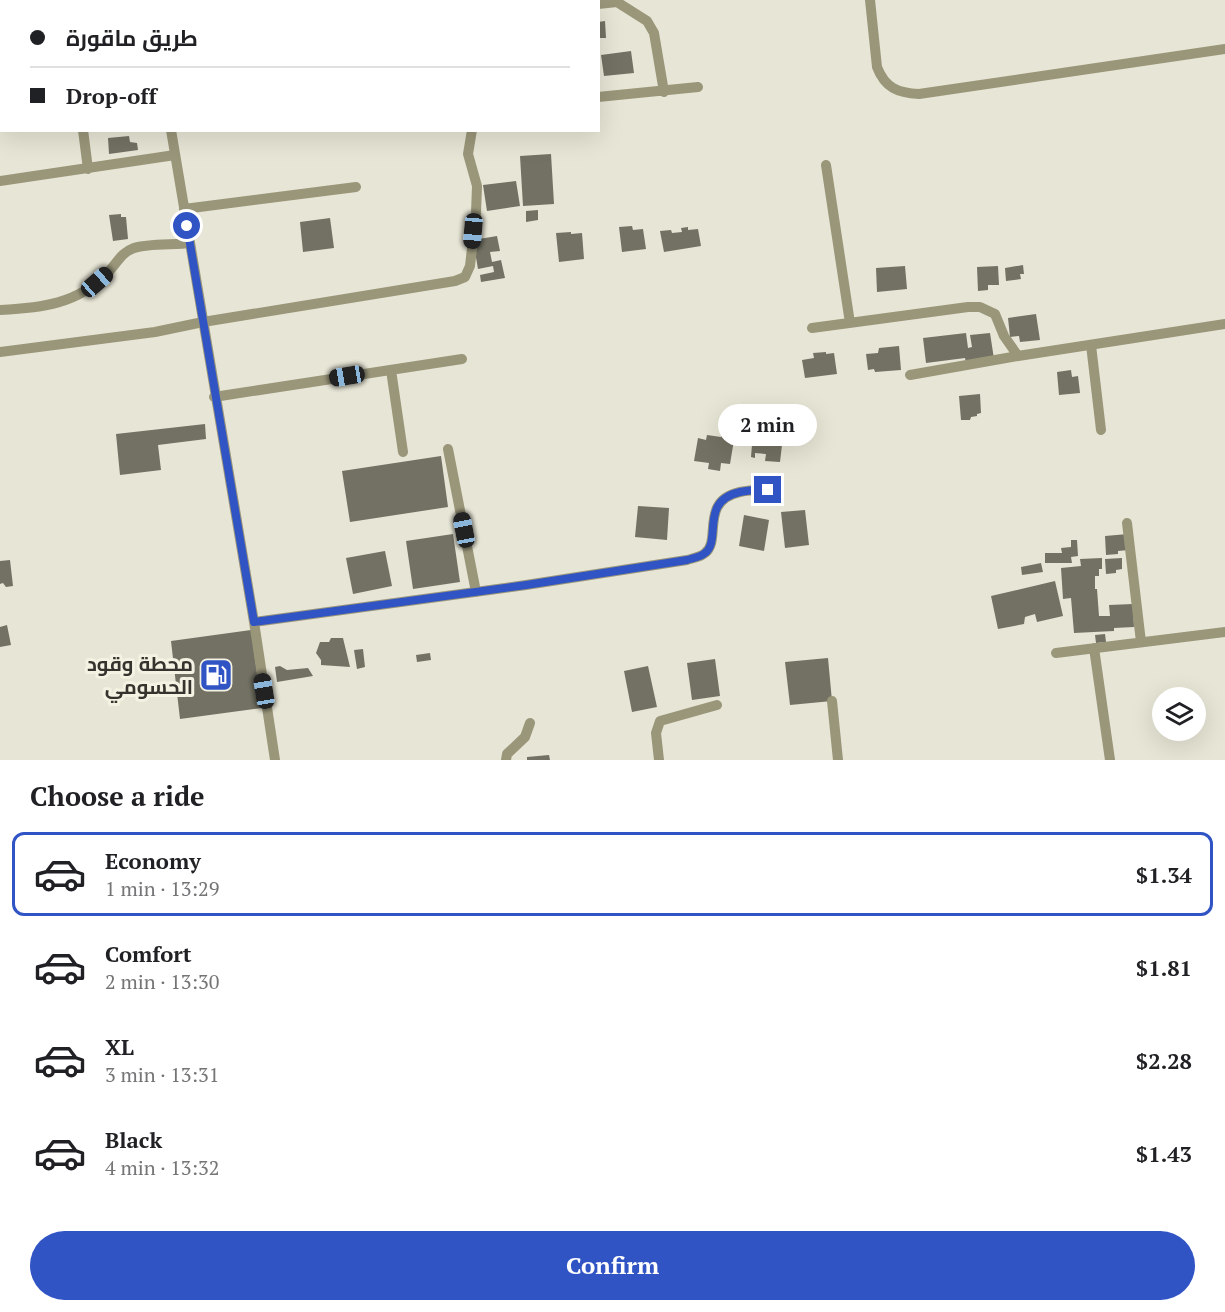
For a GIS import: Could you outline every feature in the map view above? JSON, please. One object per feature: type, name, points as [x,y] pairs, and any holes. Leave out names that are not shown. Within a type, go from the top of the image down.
[{"type":"street","points":[[870,0],[877,67],[881,77],[890,87],[902,93],[919,94],[1225,50]]},
{"type":"street","points":[[600,4],[617,2],[647,21],[654,33],[664,92]]},
{"type":"street","points":[[600,97],[698,87]]},
{"type":"street","points":[[83,132],[88,169]]},
{"type":"street","points":[[171,132],[275,760]]},
{"type":"street","points":[[0,352],[155,332],[203,322],[455,281],[465,277],[470,266],[476,213],[477,186],[468,154],[472,132]]},
{"type":"street","points":[[0,181],[175,154]]},
{"type":"street","points":[[826,165],[850,323]]},
{"type":"street","points":[[184,209],[356,187]]},
{"type":"street","points":[[0,310],[47,305],[86,292],[109,272],[121,255],[135,248],[190,243]]},
{"type":"street","points":[[812,328],[980,307],[995,314],[1004,336],[1018,356]]},
{"type":"street","points":[[910,375],[1225,324]]},
{"type":"street","points":[[1091,345],[1101,430]]},
{"type":"street","points":[[214,397],[462,359]]},
{"type":"street","points":[[391,370],[403,452]]},
{"type":"street","points":[[448,449],[476,592]]},
{"type":"street","points":[[254,622],[476,592],[698,557],[706,553],[709,548],[713,520],[721,502],[739,492],[768,490]]},
{"type":"street","points":[[1127,524],[1141,642]]},
{"type":"street","points":[[1056,652],[1225,632]]},
{"type":"street","points":[[1094,648],[1110,760]]},
{"type":"street","points":[[832,701],[838,760]]},
{"type":"street","points":[[659,760],[656,733],[660,721],[717,705]]},
{"type":"street","points":[[506,760],[507,754],[525,737],[530,723]]},
{"type":"building","points":[[605,21],[606,38],[600,38],[600,22]]},
{"type":"building","points":[[631,51],[634,73],[604,76],[601,55]]},
{"type":"building","points":[[129,136],[130,142],[137,143],[138,150],[109,154],[108,138]]},
{"type":"building","points":[[551,154],[554,204],[523,206],[520,156]]},
{"type":"building","points":[[516,181],[520,206],[487,211],[483,185]]},
{"type":"building","points":[[538,210],[538,220],[526,222],[526,211]]},
{"type":"building","points":[[121,214],[121,217],[126,217],[128,239],[113,241],[109,215]]},
{"type":"building","points":[[330,218],[334,248],[303,252],[300,222]]},
{"type":"building","points":[[632,226],[633,230],[643,229],[646,249],[622,252],[619,227]]},
{"type":"building","points":[[688,227],[688,230],[698,229],[701,246],[664,252],[660,231],[682,232],[681,228]]},
{"type":"building","points":[[571,232],[571,234],[582,233],[584,259],[559,262],[556,233]]},
{"type":"building","points":[[497,236],[500,251],[490,252],[492,262],[501,260],[505,278],[481,282],[480,275],[494,272],[493,266],[478,269],[473,240]]},
{"type":"building","points":[[1023,265],[1024,274],[1020,274],[1021,279],[1006,281],[1005,268]]},
{"type":"building","points":[[905,266],[907,289],[877,292],[876,268]]},
{"type":"building","points":[[998,266],[999,285],[988,285],[988,290],[978,291],[977,267]]},
{"type":"building","points":[[1036,314],[1040,340],[1020,342],[1019,336],[1010,337],[1008,318]]},
{"type":"building","points":[[966,333],[968,348],[972,347],[970,335],[990,333],[994,359],[966,363],[965,358],[926,363],[923,338]]},
{"type":"building","points":[[899,346],[901,370],[875,372],[874,369],[868,370],[866,354],[878,353],[879,348]]},
{"type":"building","points":[[826,352],[826,354],[834,353],[837,374],[805,378],[802,360],[814,358],[813,353]]},
{"type":"building","points":[[1071,370],[1072,377],[1078,376],[1080,393],[1059,395],[1057,372]]},
{"type":"building","points":[[980,394],[981,413],[971,417],[970,420],[961,420],[959,396]]},
{"type":"building","points":[[780,404],[786,404],[785,415],[779,415]]},
{"type":"building","points":[[205,424],[206,439],[158,445],[161,470],[120,475],[116,434]]},
{"type":"building","points":[[721,434],[727,435],[726,439],[734,440],[730,464],[721,463],[720,471],[708,469],[709,463],[694,461],[698,438],[706,440],[707,435],[721,437]]},
{"type":"building","points":[[764,442],[782,445],[780,462],[765,461],[766,454],[755,453],[755,458],[751,457],[752,445],[758,446],[758,443],[764,444]]},
{"type":"building","points":[[441,456],[448,507],[350,522],[342,471]]},
{"type":"building","points":[[638,506],[669,508],[667,540],[635,537]]},
{"type":"building","points":[[805,510],[809,545],[785,548],[781,512]]},
{"type":"building","points":[[744,515],[769,520],[764,551],[739,546]]},
{"type":"building","points":[[453,534],[460,582],[413,589],[406,541]]},
{"type":"building","points":[[1128,534],[1129,550],[1106,555],[1105,536]]},
{"type":"building","points":[[1071,540],[1077,540],[1078,556],[1071,557],[1072,563],[1045,563],[1045,553],[1062,553],[1061,548],[1071,547]]},
{"type":"building","points":[[385,551],[392,586],[353,594],[346,558]]},
{"type":"building","points":[[1102,558],[1102,569],[1099,569],[1099,576],[1095,576],[1099,616],[1110,616],[1109,605],[1133,604],[1134,627],[1114,628],[1114,631],[1074,633],[1071,598],[1063,599],[1061,568],[1081,566],[1080,559]]},
{"type":"building","points":[[1122,558],[1122,569],[1116,570],[1116,573],[1106,574],[1105,559]]},
{"type":"building","points":[[10,560],[13,586],[6,587],[3,583],[0,584],[0,561]]},
{"type":"building","points":[[1041,563],[1043,572],[1022,575],[1021,567]]},
{"type":"building","points":[[1055,581],[1063,616],[1037,622],[1035,614],[1025,617],[1024,624],[998,629],[991,596]]},
{"type":"building","points":[[7,625],[11,645],[0,647],[0,627]]},
{"type":"building","name":"محطة وقود الحسومي","points":[[251,630],[262,708],[180,719],[171,641]]},
{"type":"building","points":[[1105,634],[1106,642],[1096,643],[1095,635]]},
{"type":"building","points":[[331,638],[343,638],[350,667],[321,665],[321,660],[316,653],[320,642],[329,642]]},
{"type":"building","points":[[363,649],[365,667],[357,669],[354,650]]},
{"type":"building","points":[[430,653],[431,660],[417,662],[416,655]]},
{"type":"building","points":[[828,658],[832,701],[790,705],[785,662]]},
{"type":"building","points":[[715,659],[720,696],[692,700],[687,663]]},
{"type":"building","points":[[280,666],[287,670],[308,668],[313,676],[277,682],[275,667]]},
{"type":"building","points":[[648,666],[657,707],[632,712],[624,671]]},
{"type":"building","points":[[549,755],[550,760],[527,760],[527,757]]},
{"type":"place","name":"محطة وقود الحسومي","points":[[216,675]]},
{"type":"route","points":[[187,226],[214,397],[254,622],[526,585],[687,560],[706,553],[709,548],[715,511],[721,502],[739,492],[768,490]]}]
